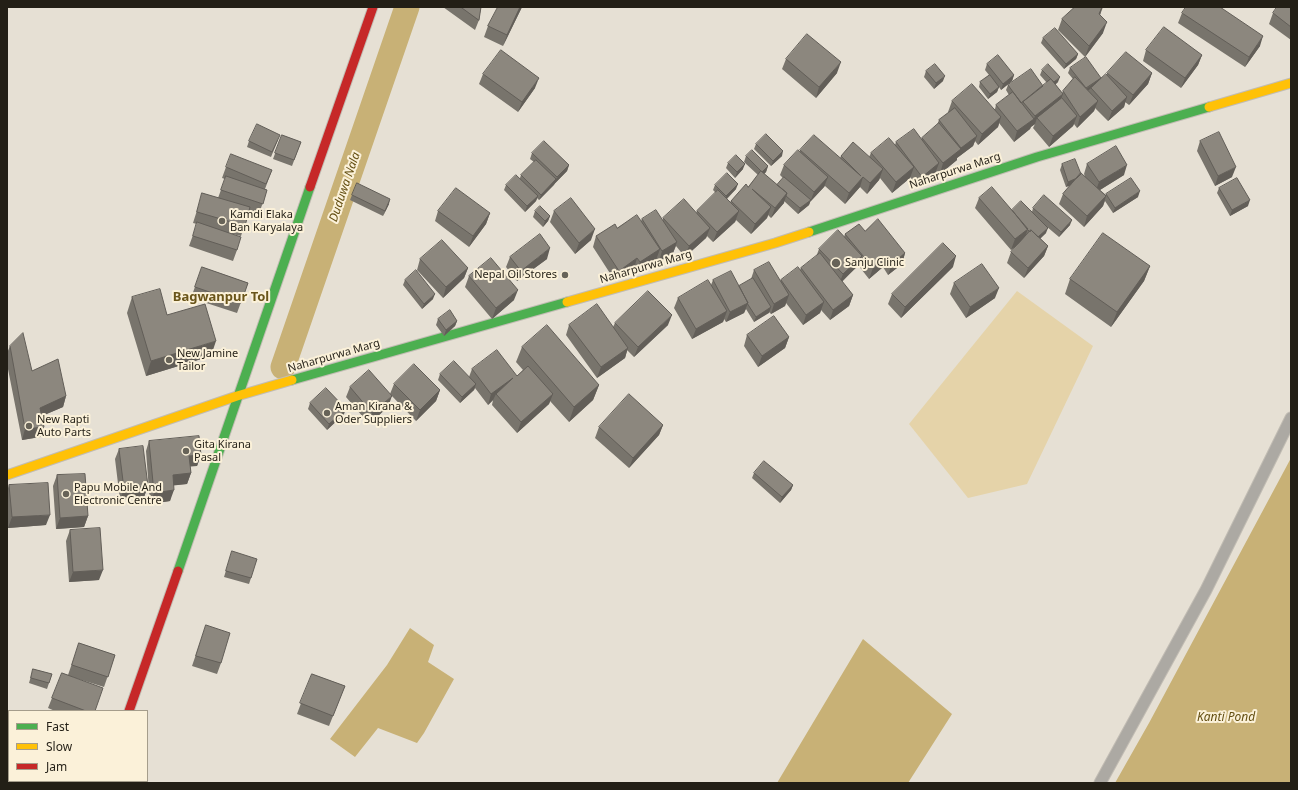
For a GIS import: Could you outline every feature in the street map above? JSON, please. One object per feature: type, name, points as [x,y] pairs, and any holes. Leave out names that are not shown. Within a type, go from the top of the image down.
[{"type":"main road","points":[[129,710],[373,7]]},
{"type":"main road","name":"Naharpurwa Marg","points":[[7,475],[237,396],[775,243],[1037,157],[1291,83]]},
{"type":"lane","points":[[1100,783],[1206,590],[1291,418]]},
{"type":"shaded area","points":[[1017,291],[1093,346],[1027,484],[968,498],[909,424]]},
{"type":"water","name":"Kanti Pond","points":[[1291,458],[1291,783],[1115,783],[1149,723]]},
{"type":"water","points":[[410,628],[434,645],[428,662],[454,679],[417,743],[378,728],[355,757],[330,739],[387,665]]},
{"type":"water","points":[[863,639],[952,714],[908,783],[777,783]]},
{"type":"building","points":[[461,7],[481,7],[479,20]]},
{"type":"building","points":[[498,7],[520,7],[507,35],[488,26]]},
{"type":"building","points":[[1075,7],[1102,7],[1099,14],[1107,22],[1089,46],[1062,19]]},
{"type":"building","points":[[1186,7],[1220,7],[1263,36],[1249,57],[1182,13]]},
{"type":"building","points":[[1277,7],[1291,7],[1291,27],[1273,13]]},
{"type":"building","points":[[1164,27],[1202,55],[1185,78],[1146,50]]},
{"type":"building","points":[[1055,28],[1078,54],[1066,64],[1043,38]]},
{"type":"building","points":[[807,34],[841,62],[819,87],[786,59]]},
{"type":"building","points":[[501,50],[539,78],[522,102],[483,74]]},
{"type":"building","points":[[1126,52],[1152,73],[1133,95],[1107,73]]},
{"type":"building","points":[[998,55],[1014,75],[1003,84],[987,64]]},
{"type":"building","points":[[1086,57],[1101,78],[1086,88],[1070,68]]},
{"type":"building","points":[[935,64],[945,76],[936,83],[926,71]]},
{"type":"building","points":[[1048,64],[1060,77],[1054,82],[1042,70]]},
{"type":"building","points":[[1031,69],[1043,86],[1021,103],[1008,85]]},
{"type":"building","points":[[1106,74],[1127,97],[1112,111],[1091,88]]},
{"type":"building","points":[[990,75],[999,87],[990,94],[980,82]]},
{"type":"building","points":[[1075,77],[1098,101],[1080,117],[1063,91]]},
{"type":"building","points":[[1051,79],[1063,94],[1035,116],[1023,102]]},
{"type":"building","points":[[972,84],[1001,117],[982,134],[952,101]]},
{"type":"building","points":[[1013,92],[1034,119],[1017,131],[996,105]]},
{"type":"building","points":[[1062,98],[1077,116],[1053,136],[1037,118]]},
{"type":"building","points":[[955,108],[977,136],[961,148],[939,120]]},
{"type":"building","points":[[939,123],[961,149],[943,163],[922,138]]},
{"type":"building","points":[[257,124],[280,135],[272,152],[249,141]]},
{"type":"building","points":[[914,129],[939,163],[922,177],[896,142]]},
{"type":"building","points":[[1219,132],[1236,167],[1218,176],[1200,141]]},
{"type":"building","points":[[766,134],[783,151],[773,161],[756,144]]},
{"type":"building","points":[[282,135],[301,142],[294,160],[275,153]]},
{"type":"building","points":[[814,135],[861,176],[841,156],[853,142],[883,169],[870,183],[863,177],[849,193],[800,150]]},
{"type":"building","points":[[889,138],[914,167],[896,182],[871,153]]},
{"type":"building","points":[[544,141],[569,165],[557,177],[532,153]]},
{"type":"building","points":[[1116,146],[1127,165],[1099,182],[1087,164]]},
{"type":"building","points":[[752,150],[768,166],[762,172],[746,156]]},
{"type":"building","points":[[798,150],[828,177],[814,192],[784,165]]},
{"type":"building","points":[[231,154],[272,170],[266,184],[226,167]]},
{"type":"building","points":[[736,155],[745,164],[737,172],[728,163]]},
{"type":"building","points":[[1075,159],[1081,174],[1077,178],[1068,182],[1062,164]]},
{"type":"building","points":[[536,160],[556,179],[541,195],[521,175]]},
{"type":"building","points":[[761,171],[787,193],[775,208],[752,189],[771,207],[755,224],[731,201],[746,184],[748,187]]},
{"type":"building","points":[[727,173],[738,184],[726,196],[715,185]]},
{"type":"building","points":[[1081,173],[1106,196],[1087,216],[1063,194]]},
{"type":"building","points":[[516,175],[538,196],[527,206],[506,185]]},
{"type":"building","points":[[226,176],[267,190],[263,204],[221,190]]},
{"type":"building","points":[[784,177],[811,200],[800,208],[786,196],[787,193],[777,185]]},
{"type":"building","points":[[1131,178],[1140,191],[1115,208],[1106,194]]},
{"type":"building","points":[[1237,178],[1250,200],[1232,210],[1219,188]]},
{"type":"building","points":[[357,183],[390,199],[385,211],[352,195]]},
{"type":"building","points":[[992,187],[1028,229],[1015,239],[979,198]]},
{"type":"building","points":[[456,188],[490,213],[473,236],[438,211]]},
{"type":"building","points":[[718,190],[739,211],[717,232],[697,211]]},
{"type":"building","points":[[202,193],[250,207],[245,226],[197,212]]},
{"type":"building","points":[[1044,195],[1072,220],[1061,232],[1033,208]]},
{"type":"building","points":[[571,198],[595,229],[579,243],[554,211]]},
{"type":"building","points":[[684,199],[710,228],[689,246],[663,218]]},
{"type":"building","points":[[1021,201],[1048,228],[1038,237],[1031,230],[1030,232],[1027,229],[1012,210]]},
{"type":"building","points":[[540,206],[550,216],[545,221],[535,211]]},
{"type":"building","points":[[656,210],[677,242],[662,251],[642,219]]},
{"type":"building","points":[[637,215],[660,249],[640,262],[637,258],[619,271],[596,236],[615,224],[617,228]]},
{"type":"building","points":[[878,219],[905,253],[892,264],[886,257],[873,268],[845,234],[859,224],[865,231]]},
{"type":"building","points":[[197,222],[241,237],[237,250],[193,236]]},
{"type":"building","points":[[838,230],[862,256],[843,274],[819,249]]},
{"type":"building","points":[[1031,230],[1048,246],[1028,268],[1011,252]]},
{"type":"building","points":[[1103,233],[1150,266],[1117,312],[1070,279]]},
{"type":"building","points":[[540,234],[550,248],[521,271],[510,257]]},
{"type":"building","points":[[442,240],[468,268],[446,287],[420,259]]},
{"type":"building","points":[[943,243],[956,256],[905,307],[892,294]]},
{"type":"building","points":[[820,253],[853,295],[833,310],[801,268]]},
{"type":"building","points":[[491,258],[518,290],[496,308],[469,276]]},
{"type":"building","points":[[769,262],[789,295],[774,304],[754,270]]},
{"type":"building","points":[[982,264],[999,288],[970,307],[954,283]]},
{"type":"building","points":[[202,267],[248,283],[241,303],[195,287]]},
{"type":"building","points":[[798,267],[824,302],[806,315],[781,280]]},
{"type":"building","points":[[416,270],[435,294],[424,304],[405,280]]},
{"type":"building","points":[[731,271],[748,303],[730,312],[713,280]]},
{"type":"building","points":[[753,278],[771,307],[756,317],[739,286]]},
{"type":"building","points":[[708,280],[727,311],[696,329],[678,298]]},
{"type":"building","points":[[160,289],[167,315],[205,304],[216,341],[151,361],[132,297]]},
{"type":"building","points":[[648,291],[672,315],[638,347],[615,323]]},
{"type":"building","points":[[597,304],[628,348],[601,367],[569,325]]},
{"type":"building","points":[[450,310],[457,321],[446,330],[438,319]]},
{"type":"building","points":[[774,316],[789,337],[762,356],[747,335]]},
{"type":"building","points":[[547,325],[599,385],[574,407],[522,347]]},
{"type":"building","points":[[23,333],[32,371],[58,359],[66,396],[40,408],[44,427],[25,429],[10,346]]},
{"type":"building","points":[[497,350],[517,376],[528,366],[553,394],[521,422],[496,394],[513,378],[491,394],[472,369]]},
{"type":"building","points":[[454,361],[476,384],[462,397],[440,374]]},
{"type":"building","points":[[414,364],[440,390],[420,410],[394,384]]},
{"type":"building","points":[[369,370],[392,396],[372,413],[350,387]]},
{"type":"building","points":[[326,388],[346,409],[329,424],[310,403]]},
{"type":"building","points":[[629,394],[663,425],[633,458],[599,427]]},
{"type":"building","points":[[199,436],[201,455],[189,456],[191,473],[173,475],[174,490],[154,493],[149,441]]},
{"type":"building","points":[[143,446],[148,486],[124,489],[119,449]]},
{"type":"building","points":[[764,461],[793,485],[782,497],[754,473]]},
{"type":"building","points":[[85,474],[88,516],[60,518],[57,475]]},
{"type":"building","points":[[48,483],[50,515],[12,517],[9,485]]},
{"type":"building","points":[[100,528],[103,570],[73,572],[70,530]]},
{"type":"building","points":[[232,551],[257,559],[251,578],[226,571]]},
{"type":"building","points":[[206,625],[230,633],[221,663],[196,656]]},
{"type":"building","points":[[79,643],[115,655],[108,677],[72,665]]},
{"type":"building","points":[[33,669],[52,674],[49,683],[31,678]]},
{"type":"building","points":[[62,673],[103,688],[95,710],[83,710],[52,698]]},
{"type":"building","points":[[312,674],[345,686],[333,716],[300,703]]},
{"type":"waterway","name":"Duduwa Nala","points":[[283,367],[407,7]]},
{"type":"traffic: fast","points":[[809,232],[1037,157],[1209,107]]},
{"type":"traffic: fast","points":[[178,571],[310,187]]},
{"type":"traffic: fast","points":[[292,380],[567,302]]},
{"type":"traffic: slow","points":[[1209,107],[1291,83]]},
{"type":"traffic: slow","points":[[567,302],[809,232]]},
{"type":"traffic: slow","points":[[7,475],[237,396],[292,380]]},
{"type":"traffic: jam","points":[[310,187],[373,7]]},
{"type":"traffic: jam","points":[[129,710],[178,571]]},
{"type":"place","name":"Kamdi Elaka Ban Karyalaya","points":[[222,221]]},
{"type":"place","name":"Sanju Clinic","points":[[836,263]]},
{"type":"place","name":"Nepal Oil Stores","points":[[565,275]]},
{"type":"place","name":"New Jamine Tailor","points":[[169,360]]},
{"type":"place","name":"Aman Kirana & Oder Suppliers","points":[[327,413]]},
{"type":"place","name":"New Rapti Auto Parts","points":[[29,426]]},
{"type":"place","name":"Gita Kirana Pasal","points":[[186,451]]},
{"type":"place","name":"Papu Mobile And Electronic Centre","points":[[66,494]]},
{"type":"district","name":"Bagwanpur Tol","points":[[221,297]]}]
